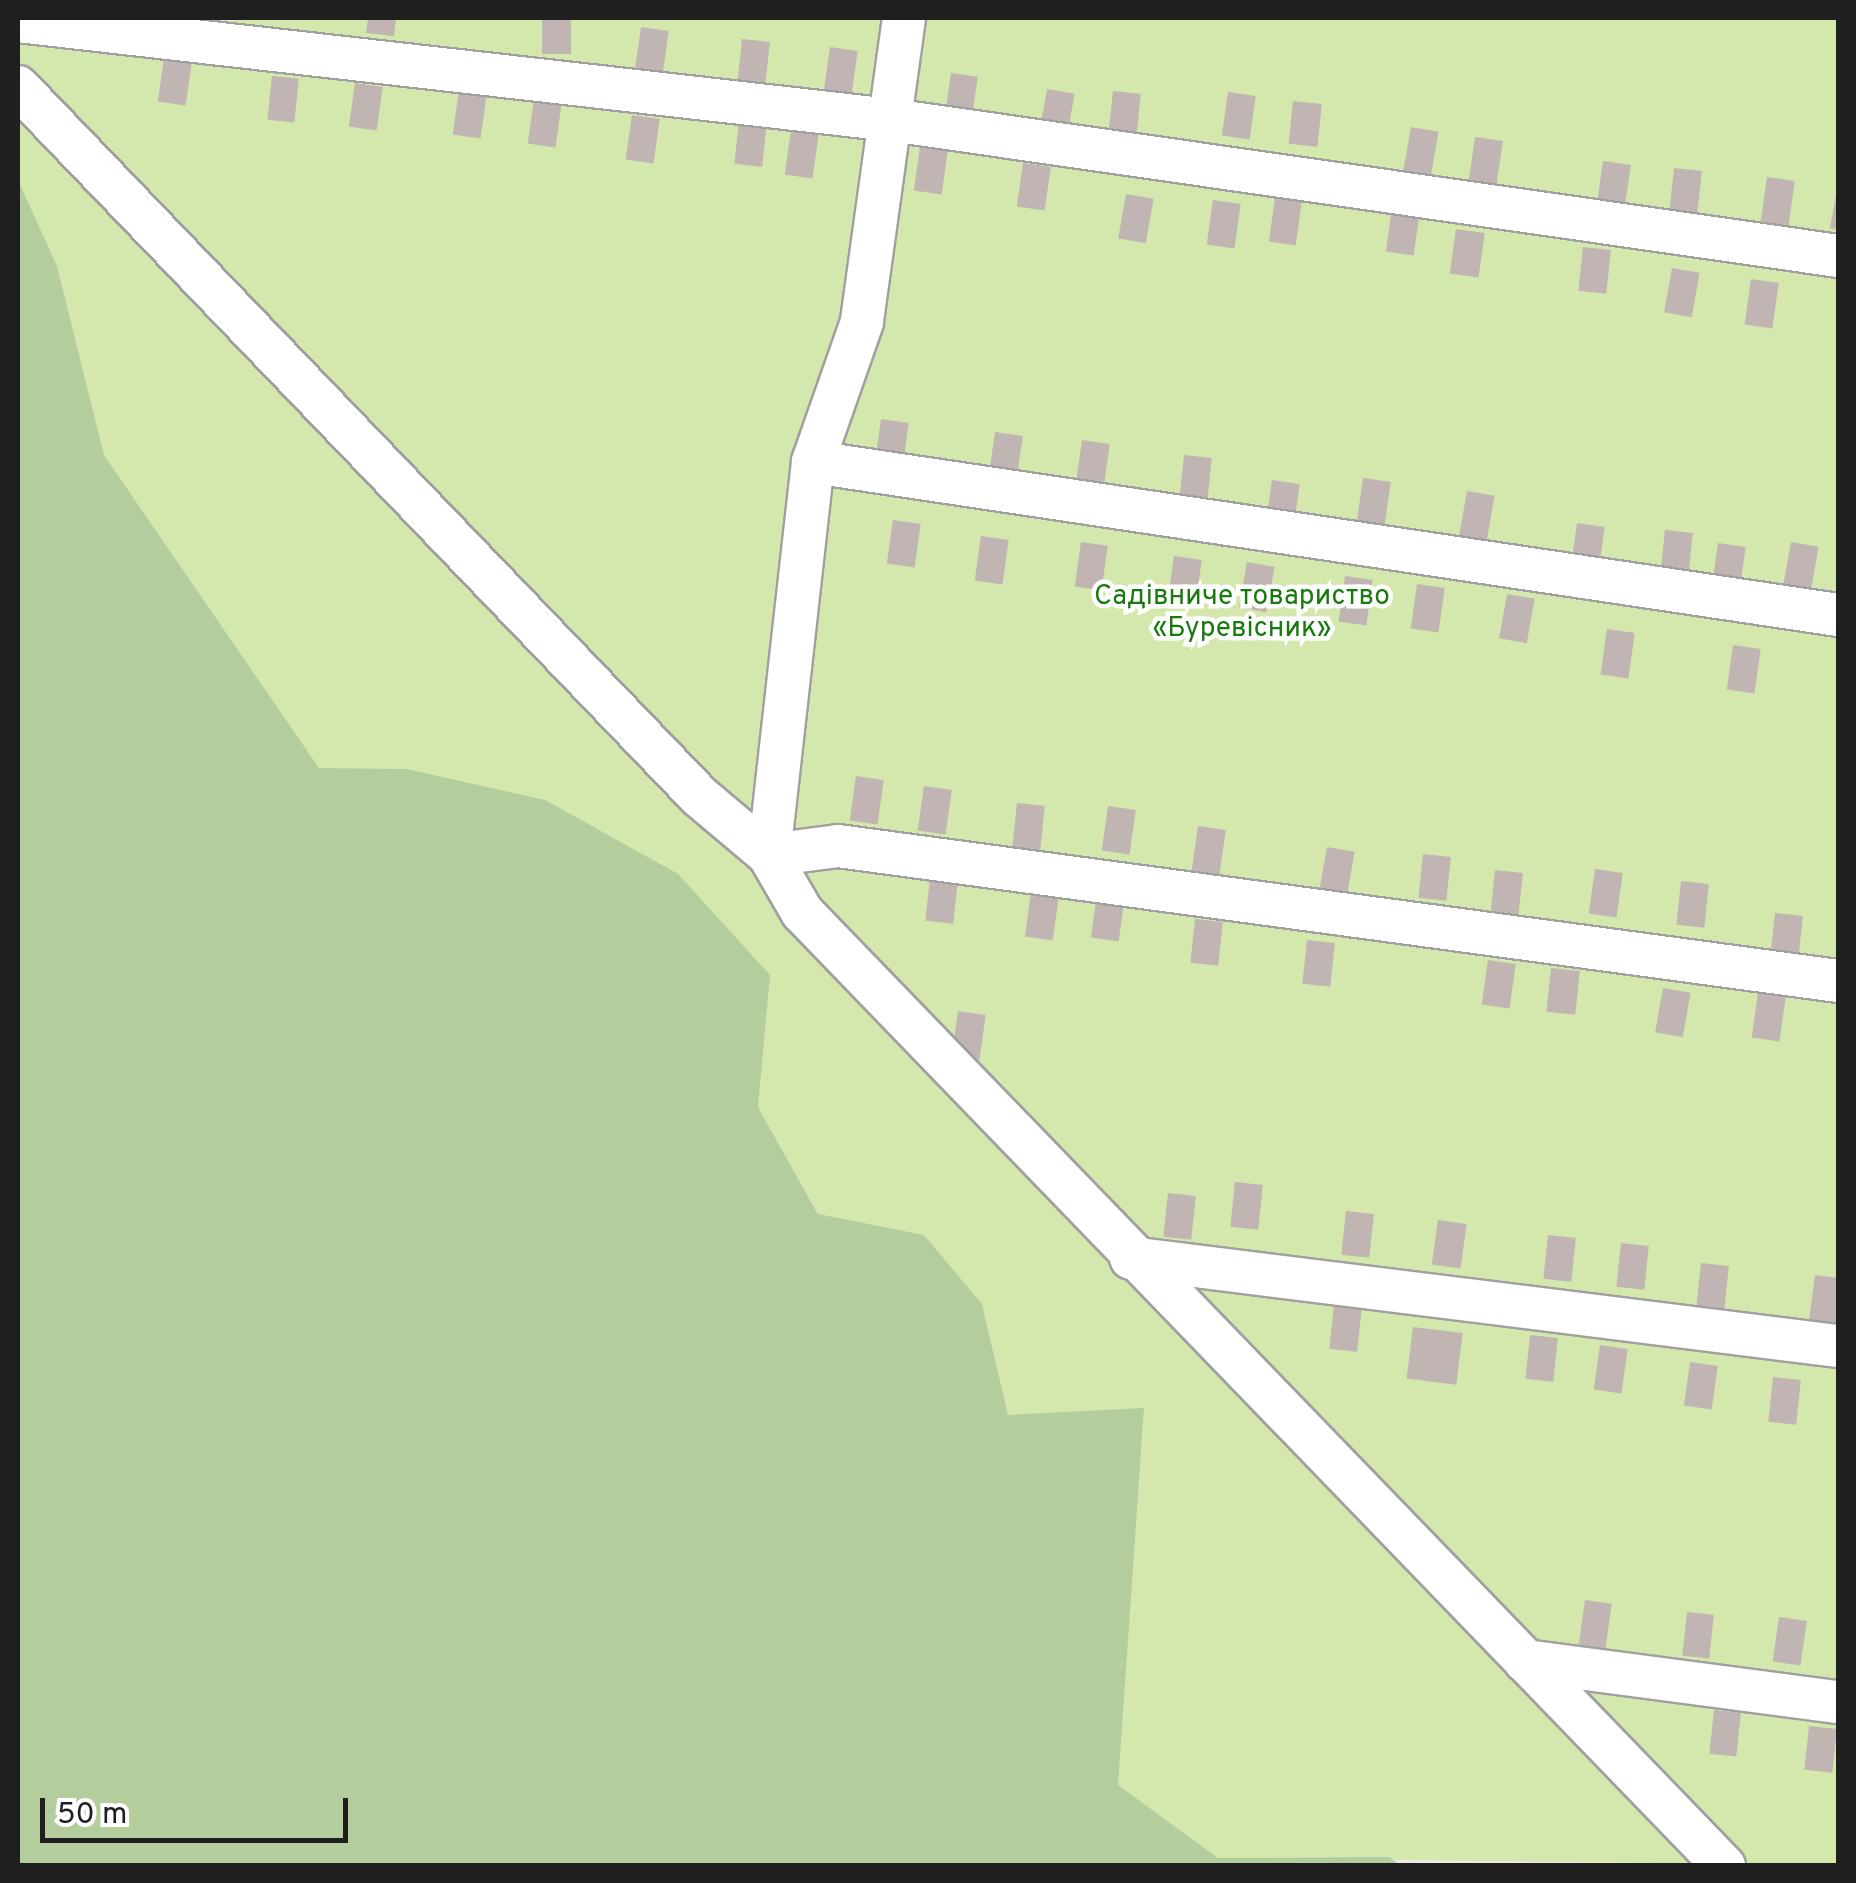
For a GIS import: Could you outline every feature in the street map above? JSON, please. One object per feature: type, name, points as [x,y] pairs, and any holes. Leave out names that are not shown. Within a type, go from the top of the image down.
[{"type":"street","points":[[769,855],[813,462],[862,322],[904,18]]},
{"type":"street","points":[[18,21],[891,120],[1838,256]]},
{"type":"street","points":[[18,88],[699,796],[769,855],[802,912],[1131,1258],[1724,1866]]},
{"type":"street","points":[[813,462],[1838,615]]},
{"type":"street","points":[[769,855],[838,846],[1838,981]]},
{"type":"street","points":[[1131,1258],[1838,1346]]},
{"type":"street","points":[[1525,1662],[1838,1702]]},
{"type":"green space","name":"Садівниче товариство «Буревісник»","points":[[18,18],[1838,18],[1838,1865],[1218,1858],[1117,1785],[1144,1408],[1008,1416],[982,1304],[924,1235],[819,1215],[758,1107],[769,975],[407,769],[319,768],[104,455],[57,266],[18,180]]},
{"type":"green space","points":[[18,180],[57,266],[104,455],[319,768],[407,769],[545,800],[678,874],[770,975],[758,1107],[818,1214],[924,1235],[982,1304],[1008,1415],[1144,1408],[1118,1785],[1218,1858],[1389,1857],[1400,1865],[18,1865]]},
{"type":"building","points":[[368,18],[396,18],[394,36],[366,33]]},
{"type":"building","points":[[542,18],[571,18],[571,54],[542,54]]},
{"type":"building","points":[[641,27],[669,31],[662,75],[635,72]]},
{"type":"building","points":[[742,39],[770,42],[765,86],[737,83]]},
{"type":"building","points":[[830,47],[858,51],[851,95],[824,92]]},
{"type":"building","points":[[164,58],[192,62],[186,105],[158,102]]},
{"type":"building","points":[[951,73],[978,77],[971,121],[945,118]]},
{"type":"building","points":[[272,76],[299,79],[294,123],[267,120]]},
{"type":"building","points":[[355,83],[383,87],[377,130],[349,127]]},
{"type":"building","points":[[1047,89],[1075,94],[1067,139],[1039,134]]},
{"type":"building","points":[[459,90],[487,94],[480,138],[453,135]]},
{"type":"building","points":[[1113,91],[1141,94],[1136,139],[1108,136]]},
{"type":"building","points":[[1228,92],[1256,96],[1250,139],[1222,136]]},
{"type":"building","points":[[534,99],[562,103],[555,147],[528,144]]},
{"type":"building","points":[[1293,101],[1322,104],[1317,147],[1289,144]]},
{"type":"building","points":[[632,115],[660,119],[653,163],[626,160]]},
{"type":"building","points":[[739,120],[767,123],[762,167],[734,164]]},
{"type":"building","points":[[1411,127],[1439,132],[1431,177],[1403,172]]},
{"type":"building","points":[[791,130],[819,134],[812,178],[785,175]]},
{"type":"building","points":[[1475,137],[1503,141],[1496,185],[1469,182]]},
{"type":"building","points":[[920,147],[948,151],[942,194],[914,191]]},
{"type":"building","points":[[1603,161],[1631,165],[1625,208],[1597,205]]},
{"type":"building","points":[[1023,163],[1051,167],[1045,210],[1017,207]]},
{"type":"building","points":[[1674,168],[1702,171],[1697,216],[1669,213]]},
{"type":"building","points":[[1767,177],[1795,181],[1788,225],[1761,222]]},
{"type":"building","points":[[1838,184],[1838,230],[1830,228]]},
{"type":"building","points":[[1126,194],[1154,199],[1146,243],[1118,238]]},
{"type":"building","points":[[1275,198],[1302,202],[1296,245],[1269,242]]},
{"type":"building","points":[[1213,200],[1241,204],[1234,248],[1207,245]]},
{"type":"building","points":[[1392,208],[1420,212],[1414,255],[1386,252]]},
{"type":"building","points":[[1456,229],[1485,233],[1478,278],[1450,274]]},
{"type":"building","points":[[1583,247],[1611,250],[1606,294],[1578,291]]},
{"type":"building","points":[[1672,268],[1700,273],[1692,317],[1664,312]]},
{"type":"building","points":[[1751,279],[1779,283],[1772,328],[1745,325]]},
{"type":"building","points":[[881,419],[909,423],[903,466],[875,463]]},
{"type":"building","points":[[995,432],[1023,436],[1016,481],[989,478]]},
{"type":"building","points":[[1082,440],[1110,444],[1104,487],[1076,484]]},
{"type":"building","points":[[1184,455],[1212,458],[1207,503],[1179,500]]},
{"type":"building","points":[[1363,478],[1391,482],[1384,526],[1357,523]]},
{"type":"building","points":[[1272,480],[1300,484],[1294,527],[1266,524]]},
{"type":"building","points":[[1467,491],[1495,496],[1487,541],[1459,536]]},
{"type":"building","points":[[893,520],[921,524],[915,567],[887,564]]},
{"type":"building","points":[[1577,523],[1605,527],[1598,571],[1571,568]]},
{"type":"building","points":[[1665,530],[1693,533],[1688,578],[1660,575]]},
{"type":"building","points":[[981,536],[1009,540],[1002,584],[975,581]]},
{"type":"building","points":[[1081,542],[1108,546],[1101,590],[1075,587]]},
{"type":"building","points":[[1791,542],[1819,547],[1811,592],[1783,587]]},
{"type":"building","points":[[1718,543],[1746,547],[1740,590],[1712,587]]},
{"type":"building","points":[[1174,556],[1202,560],[1195,605],[1168,602]]},
{"type":"building","points":[[1247,562],[1275,567],[1267,612],[1239,607]]},
{"type":"building","points":[[1345,576],[1373,580],[1366,625],[1339,622]]},
{"type":"building","points":[[1417,584],[1445,588],[1438,632],[1411,629]]},
{"type":"building","points":[[1507,594],[1535,599],[1527,643],[1499,638]]},
{"type":"building","points":[[1607,629],[1635,633],[1628,678],[1601,675]]},
{"type":"building","points":[[1733,645],[1761,649],[1754,693],[1727,690]]},
{"type":"building","points":[[856,776],[884,780],[877,824],[850,821]]},
{"type":"building","points":[[924,786],[952,790],[945,834],[918,831]]},
{"type":"building","points":[[1017,803],[1045,806],[1040,850],[1012,847]]},
{"type":"building","points":[[1108,806],[1136,810],[1129,854],[1102,851]]},
{"type":"building","points":[[1198,826],[1226,830],[1219,874],[1192,871]]},
{"type":"building","points":[[1327,847],[1355,852],[1347,896],[1319,891]]},
{"type":"building","points":[[1423,854],[1451,857],[1446,901],[1418,898]]},
{"type":"building","points":[[1595,869],[1623,873],[1616,917],[1589,914]]},
{"type":"building","points":[[1495,870],[1523,873],[1518,917],[1490,914]]},
{"type":"building","points":[[930,877],[958,880],[953,924],[925,921]]},
{"type":"building","points":[[1681,881],[1709,884],[1704,928],[1676,925]]},
{"type":"building","points":[[1031,893],[1059,897],[1053,940],[1025,937]]},
{"type":"building","points":[[1097,894],[1125,898],[1119,941],[1091,938]]},
{"type":"building","points":[[1775,913],[1803,916],[1798,960],[1770,957]]},
{"type":"building","points":[[1195,919],[1223,922],[1218,966],[1190,963]]},
{"type":"building","points":[[1307,940],[1335,943],[1330,987],[1302,984]]},
{"type":"building","points":[[1488,960],[1516,964],[1509,1008],[1482,1005]]},
{"type":"building","points":[[1551,968],[1580,971],[1575,1015],[1546,1012]]},
{"type":"building","points":[[1663,988],[1691,993],[1683,1037],[1655,1032]]},
{"type":"building","points":[[1758,993],[1786,997],[1779,1041],[1752,1038]]},
{"type":"building","points":[[958,1011],[986,1015],[979,1059],[952,1056]]},
{"type":"building","points":[[1235,1182],[1263,1185],[1258,1230],[1230,1227]]},
{"type":"building","points":[[1168,1193],[1196,1196],[1191,1240],[1163,1237]]},
{"type":"building","points":[[1346,1211],[1374,1214],[1369,1258],[1341,1255]]},
{"type":"building","points":[[1438,1220],[1467,1224],[1460,1269],[1432,1265]]},
{"type":"building","points":[[1548,1235],[1576,1238],[1571,1282],[1543,1279]]},
{"type":"building","points":[[1621,1243],[1649,1246],[1644,1290],[1616,1287]]},
{"type":"building","points":[[1701,1263],[1729,1266],[1724,1310],[1696,1307]]},
{"type":"building","points":[[1815,1275],[1838,1278],[1837,1324],[1809,1320]]},
{"type":"building","points":[[1334,1304],[1362,1307],[1357,1352],[1329,1349]]},
{"type":"building","points":[[1413,1327],[1463,1333],[1456,1385],[1407,1379]]},
{"type":"building","points":[[1530,1335],[1558,1338],[1553,1382],[1525,1379]]},
{"type":"building","points":[[1600,1345],[1628,1349],[1621,1393],[1594,1390]]},
{"type":"building","points":[[1690,1362],[1718,1366],[1712,1409],[1684,1406]]},
{"type":"building","points":[[1773,1377],[1801,1380],[1796,1425],[1768,1422]]},
{"type":"building","points":[[1585,1600],[1612,1604],[1605,1648],[1579,1645]]},
{"type":"building","points":[[1687,1612],[1714,1615],[1709,1659],[1682,1656]]},
{"type":"building","points":[[1779,1617],[1807,1621],[1800,1665],[1773,1662]]},
{"type":"building","points":[[1714,1710],[1741,1713],[1736,1757],[1709,1754]]},
{"type":"building","points":[[1809,1726],[1837,1729],[1832,1773],[1804,1770]]}]
